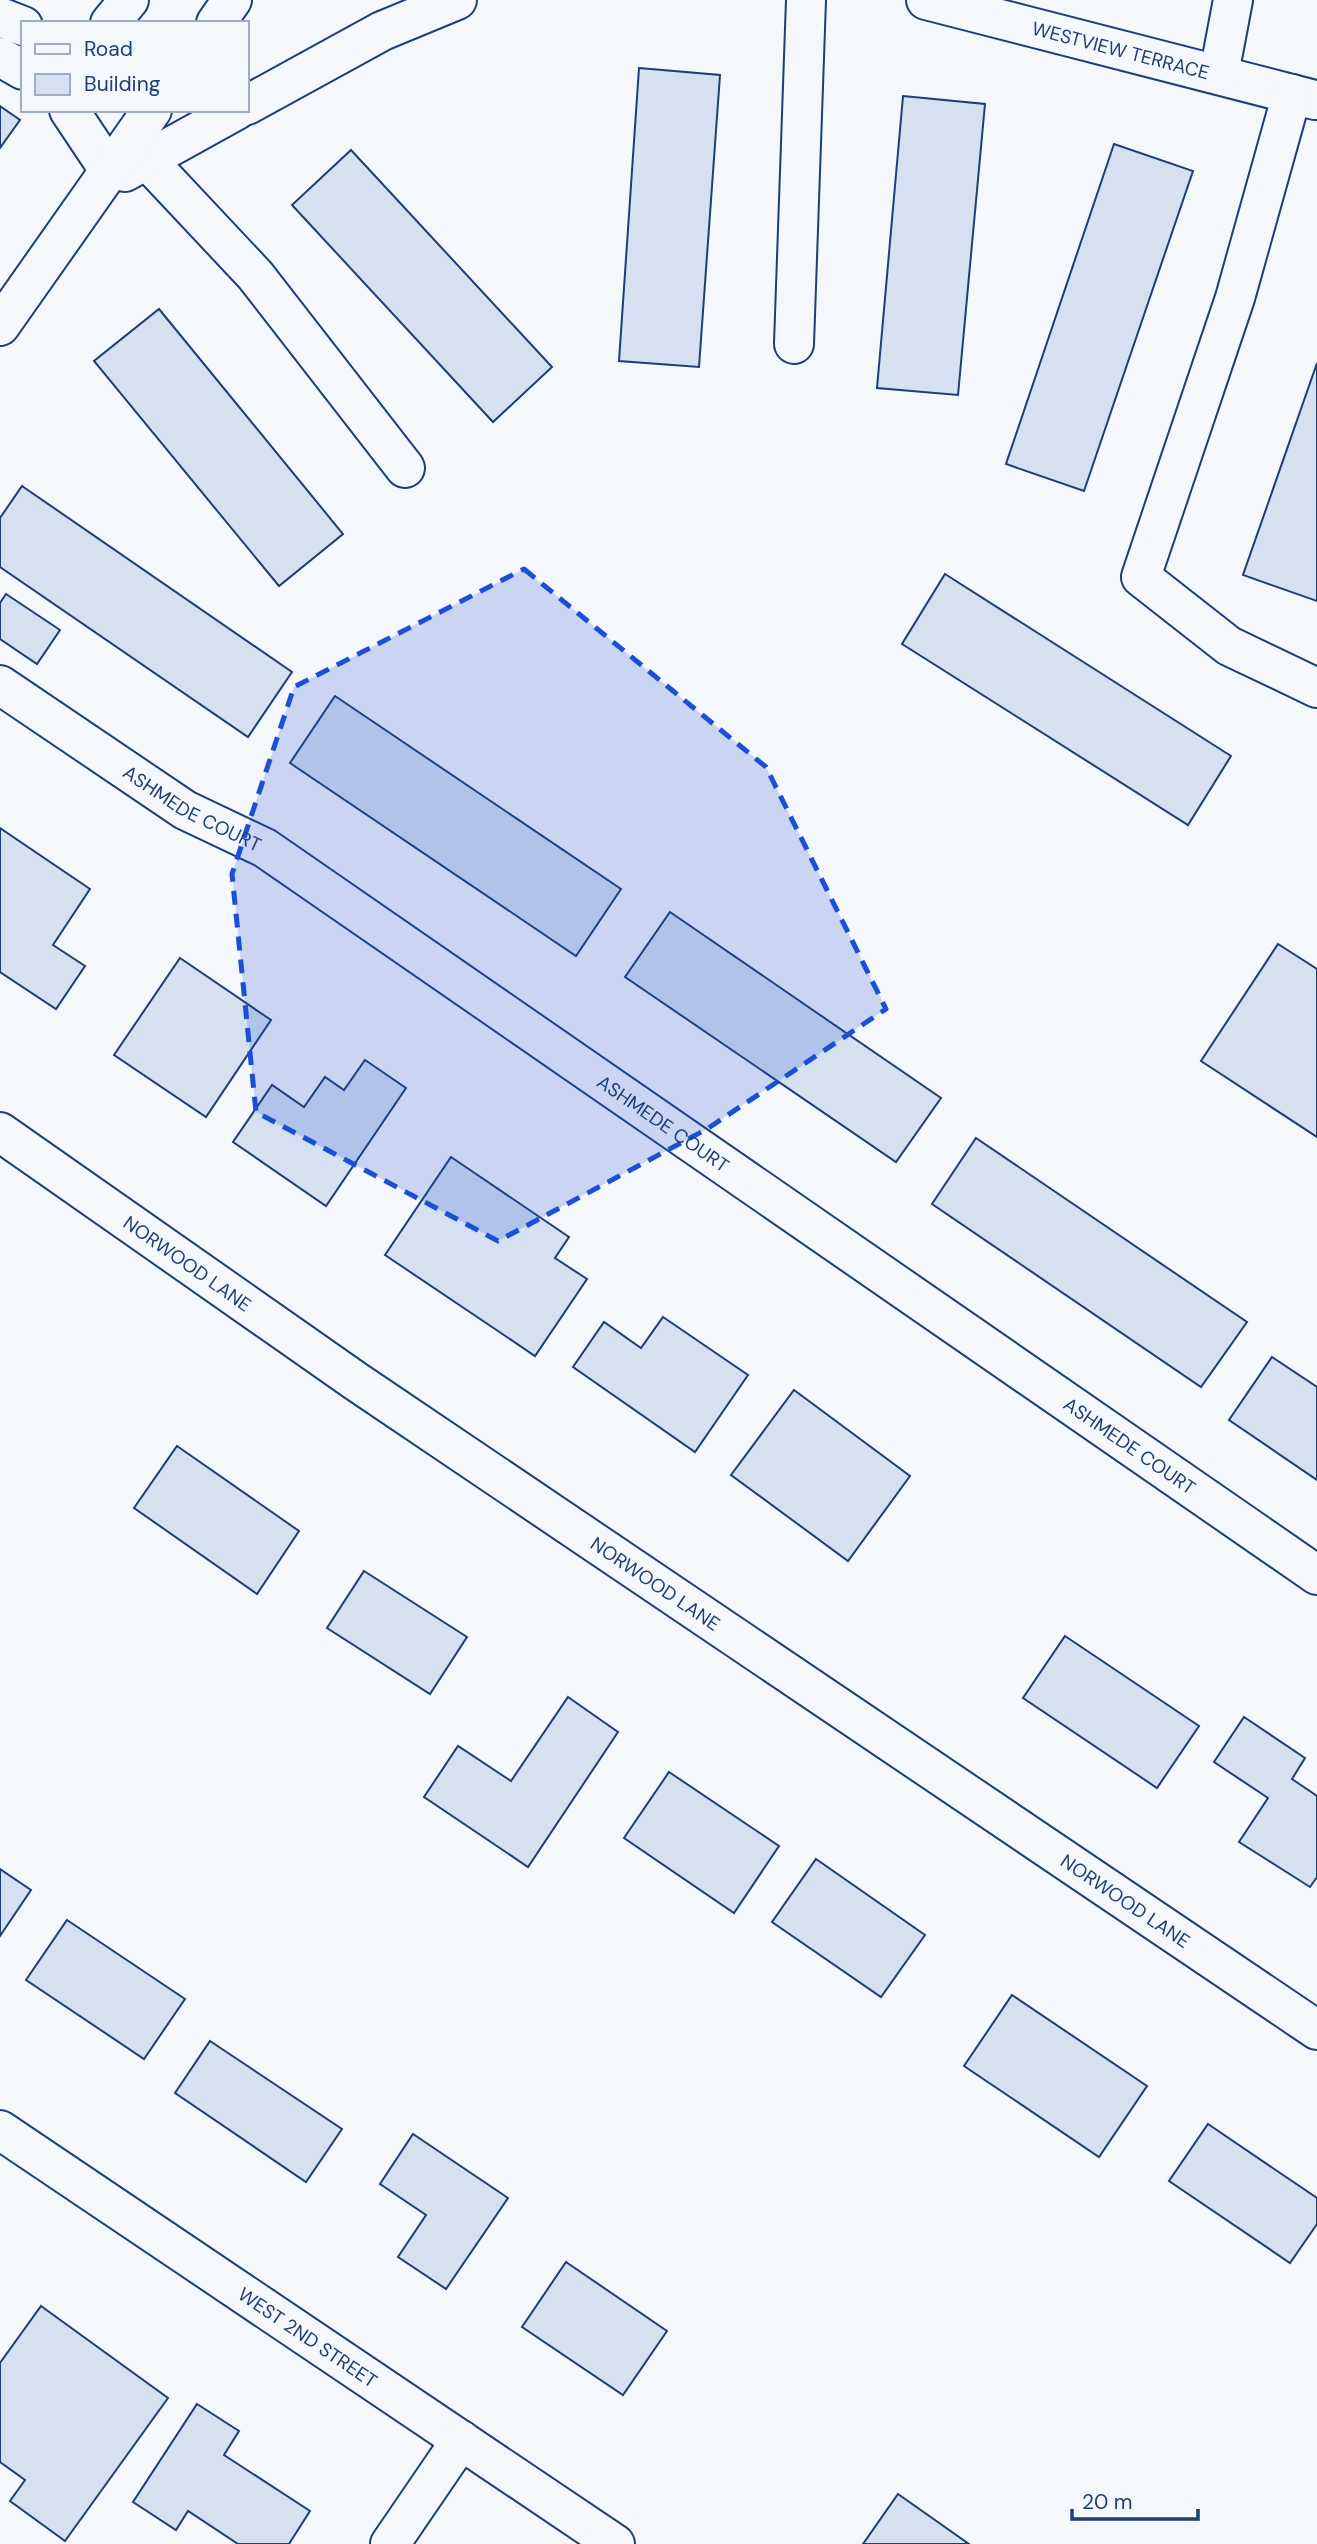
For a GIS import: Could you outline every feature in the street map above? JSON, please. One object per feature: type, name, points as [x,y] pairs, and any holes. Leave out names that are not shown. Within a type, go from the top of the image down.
[{"type":"street","points":[[112,21],[130,0]]},
{"type":"street","points":[[217,21],[232,0]]},
{"type":"street","points":[[248,104],[382,31],[457,0]]},
{"type":"street","points":[[794,344],[806,0]]},
{"type":"street","name":"WESTVIEW TERRACE","points":[[926,0],[1305,97]]},
{"type":"street","points":[[1219,74],[1233,0]]},
{"type":"street","points":[[0,18],[21,25]]},
{"type":"street","points":[[0,57],[21,69]]},
{"type":"street","points":[[1305,97],[1142,577],[1228,646],[1317,688]]},
{"type":"street","points":[[70,112],[103,179]]},
{"type":"street","points":[[0,326],[151,112]]},
{"type":"street","points":[[103,179],[147,160],[233,112]]},
{"type":"street","points":[[147,160],[255,275],[405,468]]},
{"type":"street","name":"ASHMEDE COURT","points":[[0,685],[185,810],[265,848],[1317,1575]]},
{"type":"street","name":"NORWOOD LANE","points":[[0,1132],[357,1382],[1317,2030]]},
{"type":"street","name":"WEST 2ND STREET","points":[[0,2130],[615,2544]]},
{"type":"street","points":[[390,2544],[461,2440]]},
{"type":"highlighted area","points":[[524,569],[766,767],[886,1009],[707,1129],[498,1241],[256,1112],[232,874],[294,687]]},
{"type":"building","points":[[639,68],[720,75],[699,367],[619,361]]},
{"type":"building","points":[[903,96],[985,104],[958,395],[877,388]]},
{"type":"building","points":[[0,106],[20,120],[0,148]]},
{"type":"building","points":[[1114,144],[1193,171],[1084,491],[1006,464]]},
{"type":"building","points":[[351,150],[552,367],[493,422],[292,205]]},
{"type":"building","points":[[159,309],[343,534],[279,586],[94,361]]},
{"type":"building","points":[[1317,363],[1317,601],[1243,575]]},
{"type":"building","points":[[22,486],[292,672],[248,737],[0,567],[0,518]]},
{"type":"building","points":[[945,574],[1231,756],[1188,825],[902,644]]},
{"type":"building","points":[[6,594],[60,630],[37,664],[0,639],[0,603]]},
{"type":"building","points":[[335,696],[621,889],[576,956],[290,763]]},
{"type":"building","points":[[0,828],[90,889],[53,945],[85,966],[56,1009],[0,972]]},
{"type":"building","points":[[670,912],[941,1098],[896,1162],[625,977]]},
{"type":"building","points":[[1278,944],[1317,969],[1317,1137],[1201,1061]]},
{"type":"building","points":[[180,958],[271,1020],[206,1117],[114,1055]]},
{"type":"building","points":[[365,1060],[406,1088],[326,1206],[233,1142],[272,1085],[304,1107],[325,1077],[344,1090]]},
{"type":"building","points":[[976,1138],[1247,1322],[1201,1387],[932,1204]]},
{"type":"building","points":[[451,1157],[569,1237],[555,1258],[587,1279],[535,1356],[385,1255]]},
{"type":"building","points":[[663,1317],[748,1375],[695,1452],[573,1367],[604,1322],[641,1348]]},
{"type":"building","points":[[1272,1357],[1317,1387],[1317,1480],[1229,1420]]},
{"type":"building","points":[[794,1390],[910,1476],[848,1561],[731,1475]]},
{"type":"building","points":[[177,1446],[299,1531],[257,1594],[134,1508]]},
{"type":"building","points":[[364,1571],[467,1637],[430,1694],[327,1628]]},
{"type":"building","points":[[1065,1636],[1199,1726],[1157,1788],[1023,1698]]},
{"type":"building","points":[[568,1697],[618,1732],[528,1867],[424,1797],[458,1746],[511,1781]]},
{"type":"building","points":[[1244,1717],[1305,1758],[1292,1779],[1317,1796],[1317,1877],[1310,1887],[1239,1842],[1268,1798],[1214,1762]]},
{"type":"building","points":[[669,1772],[779,1846],[734,1913],[624,1838]]},
{"type":"building","points":[[816,1859],[925,1935],[881,1997],[772,1922]]},
{"type":"building","points":[[0,1869],[31,1890],[0,1936]]},
{"type":"building","points":[[67,1920],[185,1999],[144,2059],[26,1980]]},
{"type":"building","points":[[1012,1995],[1147,2086],[1099,2157],[964,2066]]},
{"type":"building","points":[[210,2041],[342,2129],[306,2182],[175,2093]]},
{"type":"building","points":[[1208,2124],[1317,2198],[1317,2224],[1290,2263],[1169,2181]]},
{"type":"building","points":[[413,2134],[508,2198],[446,2289],[398,2257],[426,2215],[380,2184]]},
{"type":"building","points":[[566,2262],[667,2331],[623,2395],[522,2327]]},
{"type":"building","points":[[41,2306],[168,2398],[65,2541],[10,2501],[25,2480],[0,2462],[0,2363]]},
{"type":"building","points":[[197,2404],[239,2431],[224,2455],[310,2511],[289,2544],[238,2544],[188,2511],[176,2530],[133,2502]]},
{"type":"building","points":[[898,2494],[969,2544],[863,2544]]}]
